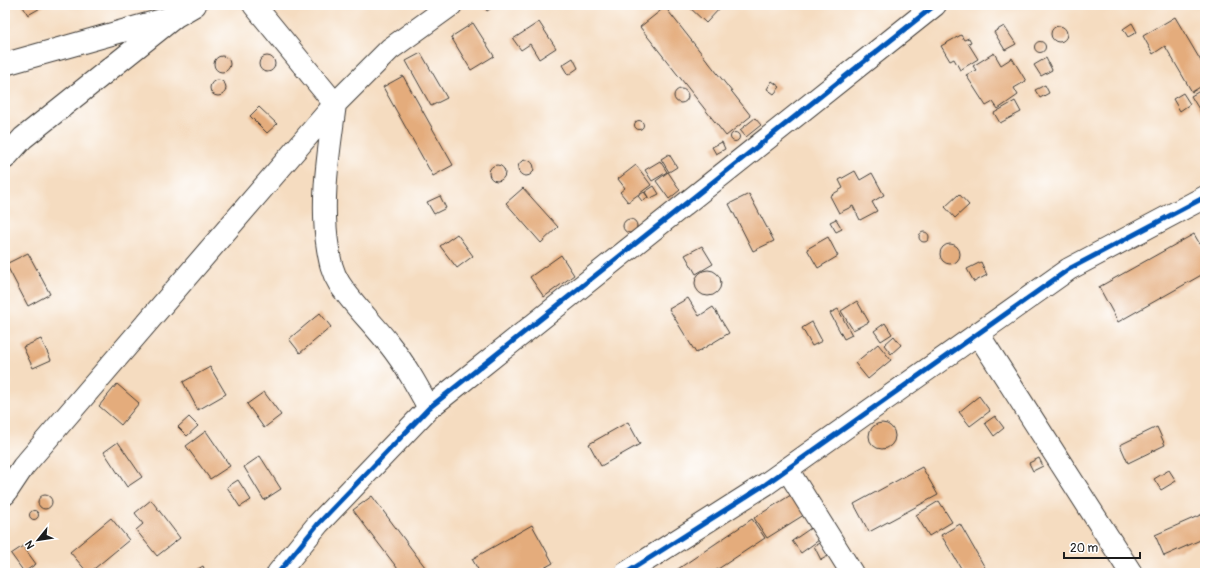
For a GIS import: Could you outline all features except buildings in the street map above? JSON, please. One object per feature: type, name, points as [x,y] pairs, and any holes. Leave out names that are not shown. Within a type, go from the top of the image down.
[{"type":"street","points":[[5,158],[23,138],[176,16],[195,5]]},
{"type":"street","points":[[254,5],[335,104],[324,190],[325,229],[331,266],[339,283],[356,306],[390,344],[409,371],[429,408]]},
{"type":"street","points":[[5,494],[22,468],[335,104],[390,49],[451,5]]},
{"type":"street","points":[[278,573],[318,524],[429,408],[935,5]]},
{"type":"street","points":[[5,64],[176,16]]},
{"type":"street","points":[[626,573],[787,469],[1069,269],[1205,196]]},
{"type":"street","points":[[978,334],[1131,573]]},
{"type":"street","points":[[787,469],[852,573]]},
{"type":"cycle path","points":[[278,573],[318,524],[429,408],[935,5]]},
{"type":"cycle path","points":[[626,573],[766,484],[1069,269],[1205,197]]}]
